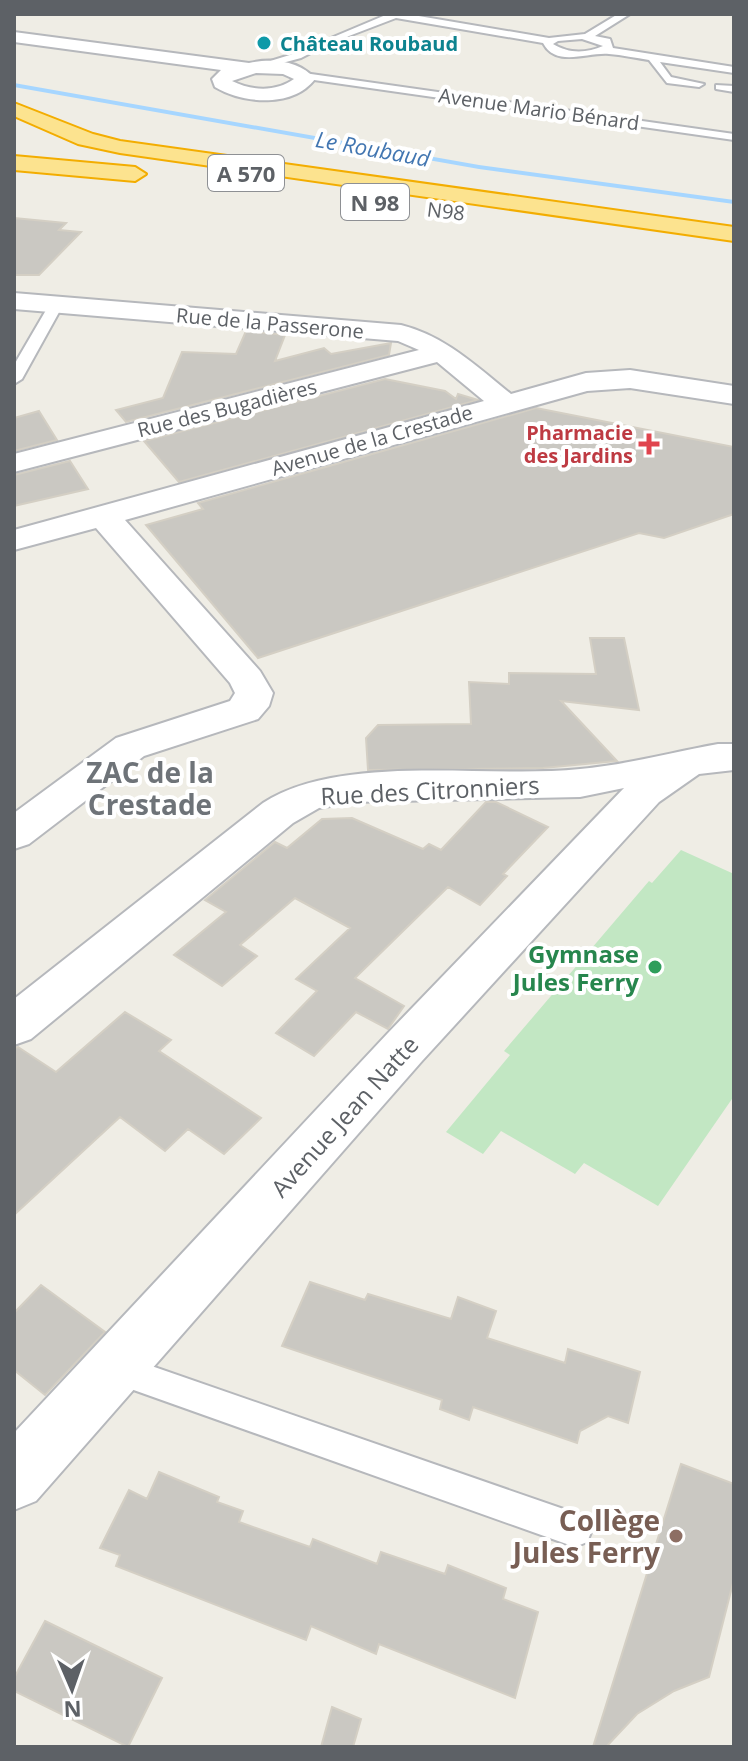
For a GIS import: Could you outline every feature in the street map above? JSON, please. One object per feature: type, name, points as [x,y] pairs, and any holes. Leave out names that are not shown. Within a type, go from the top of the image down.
[{"type":"highway","points":[[14,109],[106,145],[734,234]]},
{"type":"highway","name":"N 98","points":[[14,149],[478,199]]},
{"type":"highway","points":[[14,163],[164,178]]},
{"type":"highway","name":"N98","points":[[195,181],[503,218],[734,250]]},
{"type":"street","points":[[14,37],[199,63],[299,72]]},
{"type":"street","points":[[199,63],[213,69],[227,87],[244,92],[281,91],[299,72]]},
{"type":"street","points":[[222,79],[230,73],[252,68]]},
{"type":"street","name":"Rue de la Passerone","points":[[14,301],[401,333],[415,337],[440,353],[505,403]]},
{"type":"street","name":"Rue des Bugadières","points":[[14,463],[440,353]]},
{"type":"street","name":"Avenue de la Crestade","points":[[14,540],[586,382],[614,378],[734,395]]},
{"type":"street","points":[[14,834],[130,747],[244,710],[250,706],[254,693],[247,679],[103,515]]},
{"type":"street","name":"Rue des Citronniers","points":[[14,1026],[247,840],[280,808],[302,797],[340,789],[374,787],[580,783],[718,757],[734,757]]},
{"type":"street","name":"Avenue Jean Natte","points":[[14,1479],[405,1047],[644,792],[684,765]]},
{"type":"lane","points":[[299,72],[396,14],[549,41],[588,36],[606,41],[609,44],[606,50]]},
{"type":"lane","points":[[588,36],[625,14]]},
{"type":"lane","points":[[549,41],[548,47],[570,54],[606,50],[734,70]]},
{"type":"lane","points":[[652,57],[667,80],[699,84]]},
{"type":"lane","name":"Avenue Mario Bénard","points":[[299,72],[344,83],[393,87],[734,137]]},
{"type":"lane","points":[[720,87],[734,89]]},
{"type":"lane","points":[[14,379],[56,305]]},
{"type":"lane","points":[[114,1368],[575,1530]]},
{"type":"green space","name":"Gymnase Jules Ferry","points":[[681,850],[734,874],[734,1096],[658,1206],[584,1163],[575,1174],[501,1131],[483,1154],[446,1132],[510,1055],[504,1051],[649,881],[652,883]]},
{"type":"building","points":[[14,218],[66,223],[59,230],[81,232],[39,275],[14,275]]},
{"type":"building","points":[[246,331],[285,335],[275,361],[324,348],[331,354],[391,343],[389,355],[126,422],[116,410],[163,398],[182,352],[236,354]]},
{"type":"building","points":[[385,379],[445,391],[456,399],[458,394],[478,400],[179,482],[144,441]]},
{"type":"building","points":[[536,408],[734,447],[734,514],[664,538],[639,533],[258,658],[146,525],[203,509],[198,503]]},
{"type":"building","points":[[39,411],[57,440],[14,451],[14,418]]},
{"type":"building","points":[[70,461],[88,489],[14,506],[14,475]]},
{"type":"building","points":[[590,638],[624,638],[639,710],[561,701],[617,761],[543,768],[368,770],[366,738],[378,725],[471,724],[469,682],[509,684],[509,673],[596,674]]},
{"type":"building","points":[[486,802],[496,802],[548,827],[503,874],[507,876],[480,905],[448,887],[355,978],[404,1006],[388,1029],[356,1012],[314,1056],[276,1033],[317,991],[296,979],[350,928],[295,898],[240,945],[257,956],[222,986],[174,955],[226,912],[205,900],[275,842],[287,848],[322,819],[352,818],[423,849],[429,844],[441,850]]},
{"type":"building","points":[[125,1012],[171,1040],[159,1051],[261,1118],[224,1154],[188,1129],[165,1151],[120,1117],[14,1215],[14,1048],[18,1047],[56,1072]]},
{"type":"building","points":[[310,1282],[365,1300],[368,1294],[451,1319],[458,1297],[496,1311],[487,1338],[565,1363],[568,1349],[640,1372],[628,1423],[608,1416],[580,1431],[577,1443],[473,1407],[469,1420],[440,1409],[442,1400],[282,1346]]},
{"type":"building","points":[[41,1285],[105,1332],[45,1395],[14,1370],[14,1313]]},
{"type":"building","points":[[681,1464],[734,1484],[734,1579],[709,1677],[674,1691],[637,1714],[606,1747],[593,1747]]},
{"type":"building","points":[[159,1472],[219,1497],[217,1502],[243,1511],[239,1522],[310,1547],[313,1539],[377,1564],[381,1552],[445,1574],[448,1565],[506,1588],[503,1599],[538,1612],[515,1698],[379,1644],[376,1654],[311,1626],[306,1640],[116,1566],[120,1555],[100,1548],[129,1490],[147,1499]]},
{"type":"building","points":[[45,1621],[162,1678],[128,1747],[14,1691],[14,1678]]},
{"type":"building","points":[[332,1707],[361,1719],[353,1747],[321,1747]]},
{"type":"waterway","name":"Le Roubaud","points":[[14,85],[479,167],[734,202]]},
{"type":"place","name":"Château Roubaud","points":[[264,43]]},
{"type":"place","name":"Pharmacie des Jardins","points":[[649,444]]},
{"type":"place","name":"Gymnase Jules Ferry","points":[[655,967]]},
{"type":"place","name":"Collège Jules Ferry","points":[[676,1536]]},
{"type":"district","name":"ZAC de la Crestade","points":[[150,788]]}]
